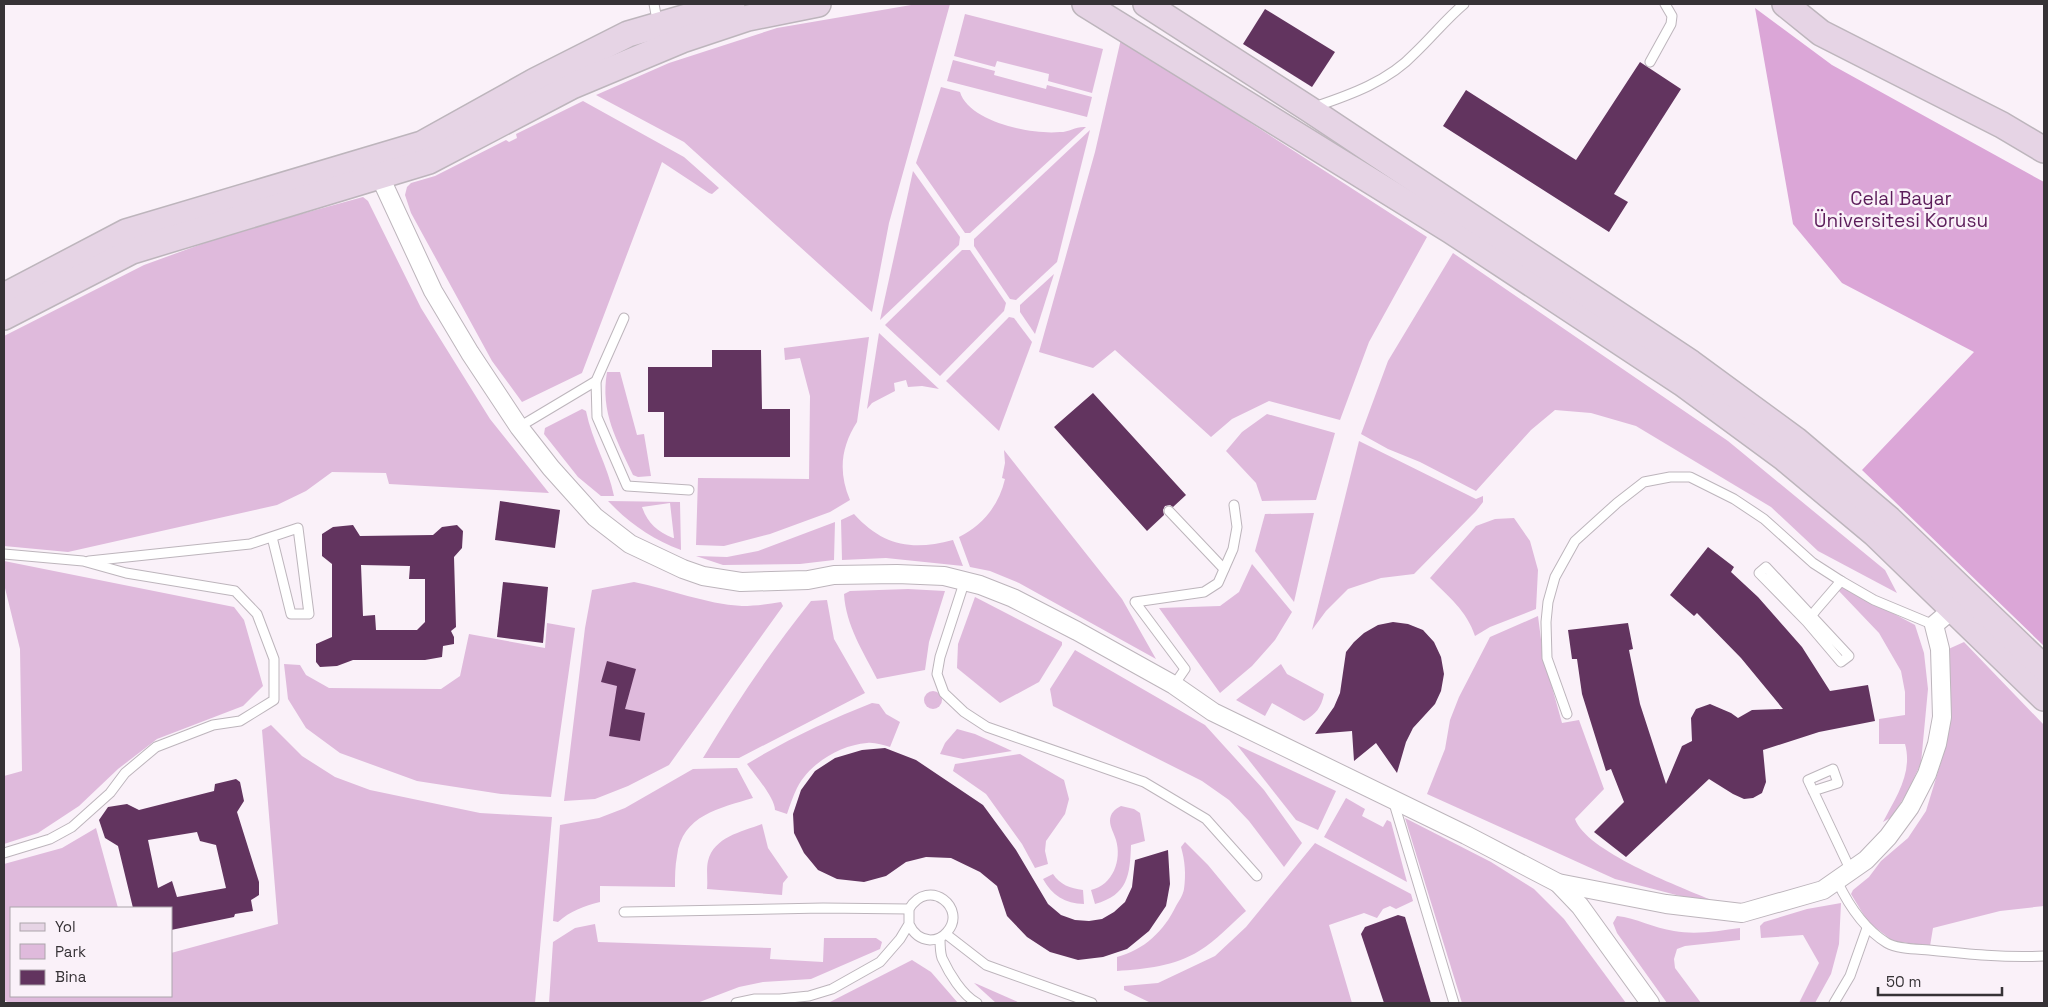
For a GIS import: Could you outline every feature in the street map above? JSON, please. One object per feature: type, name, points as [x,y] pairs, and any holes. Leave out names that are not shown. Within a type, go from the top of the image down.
[{"type":"street","points":[[4,317],[132,251],[375,167],[422,144],[535,80],[628,34],[656,14],[732,4]]},
{"type":"street","points":[[4,296],[126,232],[375,167],[429,162],[572,86],[682,40],[748,18],[818,4]]},
{"type":"street","points":[[1085,4],[1464,225]]},
{"type":"street","points":[[1146,4],[1309,109],[1464,225],[1784,458],[1874,534],[2044,668]]},
{"type":"street","points":[[1785,4],[1821,33],[2002,125],[2044,150]]},
{"type":"street","points":[[375,167],[433,291],[470,353],[519,426],[551,468],[596,517],[630,544],[683,570],[704,576],[741,582],[897,574],[944,576],[965,580],[1014,598],[1174,685],[1213,712],[1474,839],[1558,883],[1666,904],[1742,913],[1823,890],[1844,876],[1866,860],[1888,837],[1910,808],[1927,774],[1938,744],[1942,717],[1940,649],[1934,624],[1962,602]]},
{"type":"street","points":[[1962,602],[2044,698]]},
{"type":"street","points":[[1558,883],[1580,906],[1650,1003]]},
{"type":"lane","points":[[1309,109],[1351,95],[1392,72],[1414,55],[1464,4]]},
{"type":"lane","points":[[1650,62],[1671,24],[1672,16],[1665,4]]},
{"type":"lane","points":[[624,318],[596,381],[597,417],[627,486],[689,490]]},
{"type":"lane","points":[[519,426],[596,381]]},
{"type":"lane","points":[[1567,714],[1548,658],[1546,622],[1548,602],[1555,577],[1575,541],[1617,503],[1644,482],[1670,477],[1690,477],[1725,494],[1764,519],[1812,563],[1874,600],[1934,624]]},
{"type":"lane","points":[[1174,685],[1185,669],[1134,602],[1204,592],[1218,583],[1233,549],[1236,535],[1237,527],[1234,505]]},
{"type":"lane","points":[[1168,511],[1224,569]]},
{"type":"lane","points":[[4,554],[84,561],[250,544],[298,528],[309,614],[291,614],[272,537]]},
{"type":"lane","points":[[4,853],[50,839],[72,827],[110,794],[125,773],[156,748],[213,725],[240,721],[274,700],[274,659],[256,614],[235,591],[126,573],[84,561]]},
{"type":"lane","points":[[1809,619],[1766,567],[1759,573],[1809,619],[1848,656],[1841,662],[1809,619]]},
{"type":"lane","points":[[965,580],[940,657],[937,674],[944,693],[964,712],[987,727],[1144,782],[1206,819],[1258,876]]},
{"type":"lane","points":[[1809,619],[1841,581]]},
{"type":"lane","points":[[1813,791],[1844,876],[1844,897],[1867,928],[1888,944],[1916,949],[2019,958],[2044,956]]},
{"type":"lane","points":[[1393,800],[1454,1003]]},
{"type":"lane","points":[[736,1003],[755,999],[809,996],[832,989],[880,962],[900,939],[909,924],[909,909],[913,902],[927,895],[941,898],[951,908],[953,915],[950,928],[943,936],[933,940],[918,937],[909,924]]},
{"type":"lane","points":[[624,912],[822,908],[909,909]]},
{"type":"lane","points":[[1834,1003],[1850,976],[1867,928]]},
{"type":"lane","points":[[943,936],[941,956],[971,1000],[977,1003]]},
{"type":"lane","points":[[943,936],[986,965],[1092,1003]]},
{"type":"green space","points":[[917,4],[950,4],[889,223],[872,312],[684,142],[596,95],[669,63],[777,28]]},
{"type":"green space","name":"Celal Bayar Üniversitesi Korusu","points":[[1755,8],[1832,65],[2044,182],[2044,646],[1862,470],[1974,352],[1842,283],[1793,224]]},
{"type":"green space","points":[[965,14],[1103,49],[1092,93],[1048,81],[1049,74],[997,61],[995,67],[954,56]]},
{"type":"green space","points":[[1121,39],[1427,237],[1369,342],[1340,420],[1269,401],[1232,419],[1211,437],[1115,350],[1093,368],[1039,352],[1095,152]]},
{"type":"green space","points":[[953,60],[995,71],[994,75],[1046,89],[1047,85],[1092,97],[1087,117],[947,81]]},
{"type":"green space","points":[[941,87],[960,92],[975,111],[988,119],[1018,129],[1064,132],[1079,127],[1086,127],[970,233],[965,233],[916,163]]},
{"type":"green space","points":[[583,101],[684,157],[719,188],[712,194],[709,193],[662,162],[582,373],[522,402],[492,361],[411,213],[405,195],[407,187],[411,183],[435,176],[506,140],[509,142],[517,138],[516,134]]},
{"type":"green space","points":[[1090,130],[1057,262],[1016,300],[1010,299],[974,246],[974,239]]},
{"type":"green space","points":[[913,171],[960,237],[959,245],[880,320]]},
{"type":"green space","points":[[363,197],[368,201],[421,308],[490,419],[549,493],[389,484],[386,473],[332,472],[306,491],[277,505],[68,552],[4,546],[4,336],[144,265],[232,233]]},
{"type":"green space","points":[[962,250],[970,250],[1006,303],[1004,311],[940,376],[885,325]]},
{"type":"green space","points":[[1453,253],[1728,441],[1885,570],[1897,593],[1818,551],[1771,507],[1636,426],[1591,413],[1555,410],[1531,430],[1476,491],[1361,434],[1388,361]]},
{"type":"green space","points":[[1054,274],[1035,334],[1020,312],[1020,305]]},
{"type":"green space","points":[[1009,317],[1014,318],[1032,342],[999,431],[946,381]]},
{"type":"green space","points":[[879,333],[939,389],[922,386],[908,387],[906,380],[894,383],[895,391],[872,403],[867,409]]},
{"type":"green space","points":[[869,337],[857,422],[847,441],[843,460],[844,480],[850,500],[830,512],[770,534],[724,546],[696,545],[698,478],[809,479],[810,396],[800,358],[785,360],[784,348]]},
{"type":"green space","points":[[607,372],[620,372],[637,435],[644,434],[651,476],[638,477],[633,475],[616,438],[611,426],[606,400]]},
{"type":"green space","points":[[582,409],[586,411],[614,496],[601,496],[578,477],[544,434],[545,428]]},
{"type":"green space","points":[[1267,414],[1335,433],[1316,500],[1262,501],[1256,483],[1226,451],[1242,432]]},
{"type":"green space","points":[[1359,441],[1476,499],[1483,496],[1483,502],[1414,574],[1381,578],[1348,589],[1326,611],[1312,630]]},
{"type":"green space","points":[[1004,450],[1122,599],[1156,659],[1019,583],[990,571],[970,567],[959,537],[983,520],[999,497],[1005,479],[1002,478],[1005,463]]},
{"type":"green space","points":[[608,501],[680,502],[681,550],[651,536]],"holes":[[[670,503],[674,538],[662,533],[654,526],[647,518],[642,507]]]},
{"type":"green space","points":[[1314,513],[1294,602],[1255,551],[1265,514]]},
{"type":"green space","points":[[854,514],[876,533],[899,543],[924,545],[953,540],[963,566],[886,558],[842,560],[841,520]]},
{"type":"green space","points":[[1514,518],[1530,541],[1538,570],[1536,609],[1490,627],[1475,636],[1462,611],[1430,578],[1476,526],[1495,519]]},
{"type":"green space","points":[[835,522],[834,560],[800,564],[723,565],[696,556],[727,557],[758,551]]},
{"type":"green space","points":[[4,561],[234,607],[244,620],[263,686],[243,706],[157,739],[118,769],[79,806],[38,833],[4,844],[4,776],[22,771],[20,649],[4,584]]},
{"type":"green space","points":[[1252,564],[1292,612],[1275,640],[1252,666],[1220,693],[1159,608],[1220,606],[1239,592]]},
{"type":"green space","points":[[634,582],[728,605],[747,606],[781,602],[783,606],[669,765],[628,786],[595,799],[564,801],[585,628],[592,590]]},
{"type":"green space","points":[[1842,586],[1915,625],[1924,653],[1928,689],[1921,763],[1908,791],[1892,817],[1883,822],[1902,784],[1907,765],[1907,755],[1905,744],[1879,744],[1879,719],[1905,715],[1905,692],[1901,671],[1879,633],[1838,590]]},
{"type":"green space","points":[[908,589],[945,591],[929,642],[925,670],[877,679],[852,628],[845,606],[844,594],[850,591]]},
{"type":"green space","points":[[975,597],[1062,642],[1039,682],[1000,703],[957,668],[958,644]]},
{"type":"green space","points":[[827,600],[834,639],[865,693],[739,758],[703,758],[754,678],[811,601]]},
{"type":"green space","points":[[1538,616],[1543,655],[1562,723],[1579,720],[1604,789],[1575,819],[1583,831],[1596,843],[1614,855],[1709,899],[1707,903],[1615,879],[1427,794],[1445,749],[1450,720],[1459,697],[1490,637]]},
{"type":"green space","points":[[547,623],[575,628],[551,797],[501,794],[417,781],[340,753],[306,728],[288,699],[284,664],[300,665],[306,675],[329,688],[441,689],[460,676],[469,634],[545,648]]},
{"type":"green space","points":[[1964,642],[2044,725],[2044,906],[2000,911],[1933,928],[1930,946],[1893,941],[1868,922],[1851,894],[1853,890],[1869,877],[1881,861],[1908,838],[1926,811],[1944,752],[1949,721],[1944,651]]},
{"type":"green space","points":[[1075,650],[1205,725],[1264,790],[1302,843],[1284,867],[1249,821],[1229,800],[1202,781],[1053,706],[1050,689]]},
{"type":"green space","points":[[1281,664],[1287,674],[1324,694],[1317,710],[1304,721],[1272,703],[1265,716],[1236,700]]},
{"type":"green space","points":[[933,691],[939,694],[942,700],[939,706],[933,709],[927,706],[924,700],[927,694]]},
{"type":"green space","points":[[872,703],[879,704],[886,714],[900,722],[890,747],[876,743],[867,743],[846,748],[826,757],[802,779],[787,814],[775,810],[772,799],[747,764],[808,731]]},
{"type":"green space","points":[[271,725],[302,756],[335,777],[370,790],[480,813],[552,817],[535,1003],[9,1003],[4,1000],[4,864],[62,848],[96,828],[118,907],[10,907],[10,997],[172,997],[172,953],[278,924],[262,730]]},
{"type":"green space","points":[[957,729],[975,734],[1012,751],[963,759],[940,754],[945,743]]},
{"type":"green space","points":[[1237,745],[1336,791],[1318,830],[1296,820]]},
{"type":"green space","points":[[1020,754],[1064,780],[1069,799],[1065,814],[1046,841],[1045,851],[1048,864],[1035,868],[1022,844],[986,794],[953,771],[955,764]]},
{"type":"green space","points":[[737,768],[753,798],[704,815],[686,831],[680,842],[677,856],[675,887],[600,886],[600,902],[578,909],[558,922],[553,921],[560,825],[599,818],[625,808],[693,769]]},
{"type":"green space","points":[[1346,798],[1365,809],[1362,816],[1383,827],[1387,820],[1391,822],[1407,882],[1324,837]]},
{"type":"green space","points":[[1121,806],[1134,809],[1140,813],[1145,841],[1131,845],[1130,866],[1121,889],[1106,900],[1095,904],[1091,890],[1105,883],[1114,871],[1117,863],[1118,848],[1110,821],[1113,812]]},
{"type":"green space","points":[[1405,818],[1491,862],[1534,889],[1564,919],[1626,1003],[1462,1003]]},
{"type":"green space","points":[[762,824],[768,848],[788,877],[783,883],[782,895],[707,889],[708,861],[716,846],[729,836]]},
{"type":"green space","points":[[1185,842],[1208,865],[1246,911],[1212,942],[1190,956],[1160,966],[1117,971],[1117,957],[1136,950],[1152,938],[1166,924],[1181,898],[1184,889],[1185,873],[1181,847]]},
{"type":"green space","points":[[1315,843],[1411,894],[1413,901],[1396,909],[1390,906],[1383,909],[1377,918],[1364,913],[1329,925],[1352,1003],[1151,1003],[1124,990],[1124,986],[1158,983],[1215,956],[1246,927]]},
{"type":"green space","points":[[1053,874],[1066,885],[1083,890],[1084,904],[1065,900],[1055,894],[1043,879]]},
{"type":"green space","points":[[1841,903],[1839,944],[1831,974],[1815,1003],[1799,1003],[1819,963],[1803,935],[1761,938],[1760,926],[1764,922],[1807,909]]},
{"type":"green space","points":[[1617,916],[1667,930],[1690,933],[1740,928],[1740,940],[1685,946],[1677,949],[1674,959],[1675,968],[1701,1003],[1667,1003],[1617,933],[1613,923]]},
{"type":"green space","points":[[595,924],[598,942],[771,948],[770,959],[823,962],[824,938],[876,938],[882,942],[880,949],[811,979],[763,982],[739,987],[697,1003],[549,1003],[553,942],[575,928]]},
{"type":"green space","points":[[912,960],[931,972],[958,1003],[828,1003]]},
{"type":"green space","points":[[974,983],[977,984],[1020,1003],[996,1003]]},
{"type":"building","points":[[1265,9],[1335,52],[1312,87],[1243,44]]},
{"type":"building","points":[[1640,62],[1681,89],[1614,194],[1628,202],[1609,232],[1443,126],[1466,90],[1576,160]]},
{"type":"building","points":[[712,350],[761,350],[762,409],[790,409],[790,457],[664,457],[664,412],[648,412],[648,367],[712,367]]},
{"type":"building","points":[[1093,393],[1186,495],[1173,507],[1170,505],[1165,506],[1163,510],[1164,515],[1147,531],[1054,427]]},
{"type":"building","points":[[500,501],[560,510],[555,548],[495,540]]},
{"type":"building","points":[[353,525],[360,536],[433,535],[442,527],[457,525],[463,531],[462,548],[454,557],[456,627],[451,631],[454,637],[454,644],[443,646],[442,657],[425,660],[353,660],[337,666],[320,667],[316,662],[316,644],[332,637],[332,564],[322,556],[322,534],[333,527]],"holes":[[[361,565],[410,566],[409,579],[425,579],[425,622],[417,630],[376,630],[375,615],[363,616]]]},
{"type":"building","points":[[1708,547],[1734,567],[1731,572],[1758,597],[1802,647],[1830,691],[1868,685],[1875,721],[1819,732],[1763,750],[1766,782],[1762,793],[1753,798],[1744,799],[1709,779],[1626,857],[1594,832],[1624,802],[1611,769],[1606,771],[1582,694],[1577,659],[1572,659],[1568,630],[1628,623],[1633,649],[1629,650],[1640,704],[1666,784],[1682,746],[1692,741],[1691,718],[1696,709],[1710,704],[1738,718],[1752,710],[1783,709],[1741,658],[1697,613],[1694,616],[1670,595]]},
{"type":"building","points":[[503,582],[548,587],[543,643],[497,637]]},
{"type":"building","points":[[1393,622],[1408,624],[1423,630],[1434,642],[1441,657],[1444,674],[1441,691],[1435,704],[1413,728],[1406,742],[1397,773],[1376,743],[1354,761],[1352,731],[1315,734],[1334,707],[1340,693],[1346,652],[1364,633],[1378,625]]},
{"type":"building","points":[[607,661],[636,669],[625,709],[645,713],[640,741],[609,736],[617,686],[601,682]]},
{"type":"building","points":[[885,748],[916,760],[983,805],[1016,850],[1048,904],[1061,915],[1075,920],[1089,921],[1102,919],[1114,912],[1125,902],[1132,887],[1135,860],[1168,850],[1170,884],[1166,906],[1149,931],[1127,949],[1103,957],[1078,960],[1050,952],[1027,937],[1007,916],[997,886],[980,872],[951,858],[926,857],[906,862],[886,876],[864,882],[837,879],[818,870],[804,853],[794,833],[793,814],[801,790],[815,771],[835,758],[862,750]]},
{"type":"building","points":[[236,779],[240,782],[244,801],[237,812],[259,882],[259,895],[251,900],[253,911],[235,914],[234,917],[172,930],[172,907],[133,907],[118,846],[105,838],[99,820],[108,807],[127,804],[139,810],[214,791],[215,784]],"holes":[[[197,832],[200,841],[216,845],[226,888],[177,897],[172,881],[158,888],[148,840]]]},
{"type":"building","points":[[1398,915],[1405,917],[1431,1003],[1384,1003],[1361,934],[1365,927]]}]
